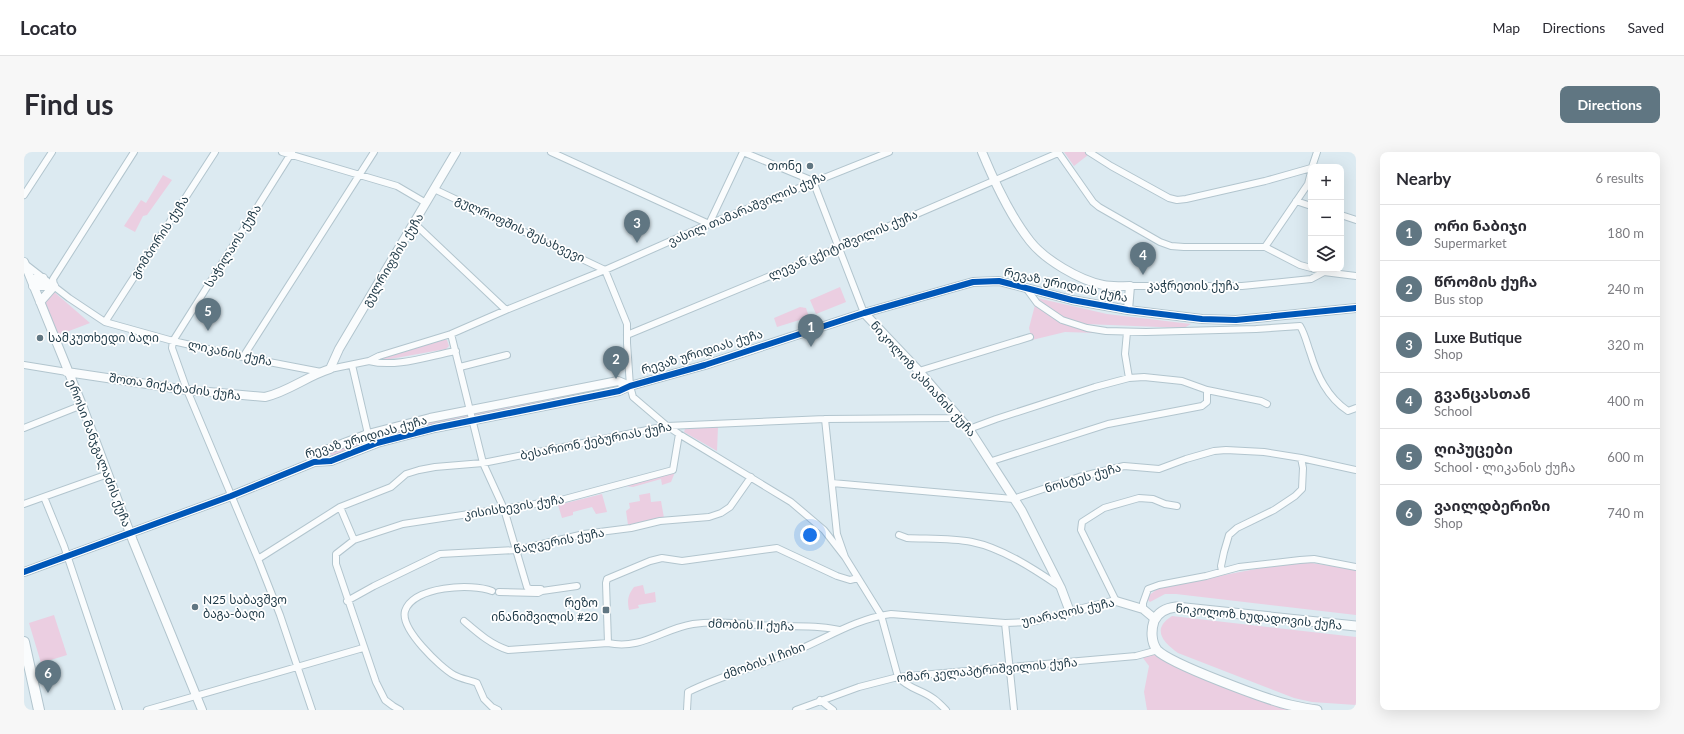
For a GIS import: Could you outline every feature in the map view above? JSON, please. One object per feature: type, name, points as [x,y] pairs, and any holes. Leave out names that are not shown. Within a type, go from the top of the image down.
[{"type":"main road","name":"ნიკოლოზ ხუდადოვის ქუჩა","points":[[1155,619],[1165,610],[1176,608],[1356,626]]},
{"type":"main road","points":[[1155,619],[1151,629],[1153,640],[1158,650],[1176,662],[1246,690],[1290,705],[1317,710]]},
{"type":"main road","points":[[24,642],[26,657],[39,710]]},
{"type":"street","points":[[24,195],[52,152]]},
{"type":"street","points":[[40,302],[54,286],[53,279],[134,152]]},
{"type":"street","name":"გომბორის ქუჩა","points":[[105,322],[215,152]]},
{"type":"street","points":[[282,152],[292,153],[397,186],[426,203]]},
{"type":"street","points":[[242,357],[374,152]]},
{"type":"street","name":"გულრიფშის ქუჩა","points":[[330,370],[339,349],[415,224],[434,188],[456,152]]},
{"type":"street","points":[[551,152],[709,224],[743,152],[813,182]]},
{"type":"street","name":"ვასილ თამარაშვილის ქუჩა","points":[[451,334],[605,270],[709,224],[888,152]]},
{"type":"street","name":"კაჭრეთის ქუჩა","points":[[982,152],[994,181],[1030,242],[1050,259],[1084,279],[1104,285],[1242,286],[1311,279],[1324,272]]},
{"type":"street","points":[[1089,152],[1169,198],[1178,200],[1265,181],[1308,168]]},
{"type":"street","points":[[1312,164],[1317,152]]},
{"type":"street","name":"საჭილაოს ქუჩა","points":[[173,341],[292,153]]},
{"type":"street","points":[[1058,153],[1093,202],[1099,207],[1160,242],[1171,246],[1184,247],[1265,247],[1308,267]]},
{"type":"street","name":"ლევან ცქიტიშვილის ქუჩა","points":[[627,335],[838,248],[1058,153]]},
{"type":"street","name":"ნიკოლოზ კახიანის ქუჩა","points":[[813,182],[864,313],[919,371],[969,429],[992,461],[1013,499],[1022,511],[1061,588],[1070,612]]},
{"type":"street","points":[[1265,247],[1308,184]]},
{"type":"street","name":"გულრიფშის შესახვევი","points":[[434,188],[605,270]]},
{"type":"street","points":[[1296,201],[1308,205]]},
{"type":"street","points":[[1344,216],[1356,220]]},
{"type":"street","points":[[415,224],[506,310]]},
{"type":"street","name":"ლიკანის ქუჩა","points":[[24,262],[92,315],[105,322],[173,341],[242,357],[321,372],[369,362],[379,356],[451,334]]},
{"type":"street","name":"ეროსი მანჯგალაძის ქუჩა","points":[[24,262],[67,372],[82,405],[130,533],[195,696],[202,710]]},
{"type":"street","points":[[605,270],[627,324],[630,386],[633,398],[679,434],[791,502],[807,514],[824,530],[845,557],[881,615],[898,677],[904,684],[934,699],[946,710]]},
{"type":"street","points":[[1324,272],[1356,276]]},
{"type":"street","points":[[43,278],[37,278],[33,284],[54,286]]},
{"type":"street","name":"რევაზ ურიდიას ქუჩა","points":[[24,572],[231,496],[314,462],[331,461],[378,443],[435,428],[620,391],[630,386],[705,365],[864,313],[973,282],[999,281],[1072,300],[1128,310],[1202,319],[1236,320],[1356,308]]},
{"type":"street","points":[[1128,310],[1130,286]]},
{"type":"street","name":"რევაზ ურიდიას ქუჩა","points":[[1026,288],[1036,303],[1062,320],[1087,328],[1127,332],[1256,329],[1300,326],[1314,364],[1327,392],[1341,407],[1348,411],[1356,408]]},
{"type":"street","points":[[1127,332],[1125,354],[1129,378]]},
{"type":"street","points":[[451,334],[483,463],[504,509],[527,587],[530,589],[541,589],[542,591]]},
{"type":"street","points":[[919,371],[1030,337]]},
{"type":"street","points":[[173,341],[172,352],[258,559],[280,616],[312,710]]},
{"type":"street","points":[[369,362],[395,363],[456,351]]},
{"type":"street","points":[[460,367],[507,355]]},
{"type":"street","name":"შოთა მიქატაძის ქუჩა","points":[[24,365],[187,390],[265,397],[275,395],[321,372]]},
{"type":"street","points":[[352,365],[368,434]]},
{"type":"street","points":[[969,429],[996,418],[1088,389],[1129,378],[1144,376],[1182,381],[1207,390],[1261,401],[1267,404]]},
{"type":"street","name":"რევაზ ურიდიას ქუჩა","points":[[314,462],[326,450],[368,434],[430,418],[618,381],[630,386]]},
{"type":"street","points":[[992,461],[1108,424],[1202,406],[1208,402],[1207,390]]},
{"type":"street","points":[[24,428],[82,405]]},
{"type":"street","name":"ბესარიონ ქებურიას ქუჩა","points":[[258,559],[340,507],[391,487],[406,474],[419,470],[435,467],[483,463],[667,426],[825,419],[958,417]]},
{"type":"street","points":[[825,419],[837,534],[845,557]]},
{"type":"street","name":"კისისხევის ქუჩა","points":[[347,601],[336,564],[336,554],[354,540],[403,524],[561,500],[673,470],[679,434]]},
{"type":"street","name":"რევაზ ურიდიას ქუჩა","points":[[326,450],[331,461]]},
{"type":"street","name":"ნოსტეს ქუჩა","points":[[832,483],[1013,499],[1079,477],[1124,466],[1159,469],[1214,451],[1226,450],[1264,452],[1301,458],[1356,470]]},
{"type":"street","points":[[1222,572],[1221,566],[1229,535],[1237,528],[1274,510],[1295,496],[1302,489],[1303,468],[1301,458]]},
{"type":"street","points":[[24,504],[108,474]]},
{"type":"street","name":"წაღვერის ქუჩა","points":[[347,601],[393,576],[440,554],[517,550],[584,534],[631,528],[660,521],[709,517],[721,513],[730,507],[751,477]]},
{"type":"street","points":[[44,497],[67,556],[119,710]]},
{"type":"street","points":[[1116,601],[1081,530],[1082,522],[1104,508],[1139,498],[1153,499],[1164,504],[1177,506]]},
{"type":"street","points":[[340,507],[354,540]]},
{"type":"street","points":[[899,535],[907,538],[972,542],[991,548],[1035,570],[1061,588]]},
{"type":"street","points":[[608,643],[607,579],[650,560],[662,558],[682,561],[776,548],[837,576],[850,580],[858,578]]},
{"type":"street","points":[[1143,608],[1143,603],[1148,589],[1239,567],[1314,559],[1356,567]]},
{"type":"street","points":[[498,710],[492,707],[484,699],[477,683],[455,676],[444,669],[428,654],[415,638],[406,621],[405,612],[411,603],[418,598],[437,590],[477,588],[495,592],[538,593],[542,591],[577,586]]},
{"type":"street","points":[[347,601],[376,682],[385,700],[400,710]]},
{"type":"street","name":"უიარაღოს ქუჩა","points":[[881,615],[891,614],[1005,623],[1032,622],[1116,601],[1143,608],[1155,619]]},
{"type":"street","name":"ძმობის II ქუჩა","points":[[464,621],[496,646],[508,650],[608,643],[620,646],[632,644],[691,625],[711,622],[819,627],[839,630],[881,615]]},
{"type":"street","points":[[1005,623],[1014,710]]},
{"type":"street","name":"ძმობის II ჩიხი","points":[[687,710],[688,692],[711,681],[786,655],[839,630]]},
{"type":"street","points":[[147,710],[363,648]]},
{"type":"street","name":"ომარ კელაპტრიშვილის ქუჩა","points":[[796,710],[820,700],[898,677],[1136,656],[1158,650]]},
{"type":"street","points":[[820,700],[833,710]]},
{"type":"shaded area","points":[[1064,152],[1085,152],[1088,155],[1074,166]]},
{"type":"shaded area","points":[[163,175],[172,180],[147,215],[143,216],[135,232],[124,226],[141,200],[146,203]]},
{"type":"shaded area","points":[[840,287],[846,302],[816,314],[810,300]]},
{"type":"shaded area","points":[[53,291],[90,323],[56,336],[43,303]]},
{"type":"shaded area","points":[[1037,298],[1107,314],[1191,324],[1184,328],[1085,324],[1063,318]]},
{"type":"shaded area","points":[[1035,305],[1060,323],[1096,333],[1065,332],[1032,340],[1029,328]]},
{"type":"shaded area","points":[[800,307],[806,308],[809,317],[777,327],[774,318]]},
{"type":"shaded area","points":[[447,340],[449,346],[446,349],[379,361],[379,358]]},
{"type":"shaded area","points":[[616,383],[618,389],[474,418],[473,412]]},
{"type":"shaded area","points":[[468,413],[469,419],[332,458],[329,451],[374,435]]},
{"type":"shaded area","points":[[718,427],[717,451],[684,432],[685,429]]},
{"type":"shaded area","points":[[677,467],[671,482],[662,485],[661,479],[633,487],[625,486],[671,473]]},
{"type":"shaded area","points":[[650,493],[651,502],[661,501],[664,518],[628,525],[626,511],[630,508],[629,503],[640,501],[639,495]]},
{"type":"shaded area","points":[[602,494],[607,512],[596,514],[592,507],[573,512],[573,515],[562,518],[558,505]]},
{"type":"shaded area","points":[[1312,563],[1356,570],[1356,615],[1176,594],[1165,594],[1150,602],[1148,600],[1148,596],[1160,587],[1272,566]]},
{"type":"shaded area","points":[[643,585],[645,594],[655,592],[656,602],[638,605],[639,608],[629,610],[628,598],[630,593],[634,587]]},
{"type":"shaded area","points":[[54,615],[67,655],[41,663],[29,623]]},
{"type":"shaded area","points":[[1172,616],[1356,637],[1356,705],[1312,702],[1294,698],[1178,653],[1164,640],[1161,631],[1162,626]]},
{"type":"shaded area","points":[[1155,651],[1173,664],[1317,710],[1147,710],[1144,692],[1149,666],[1143,658],[1136,656]]},
{"type":"cycle path","points":[[24,572],[231,496],[314,462],[331,461],[377,443],[435,428],[619,391],[630,386],[705,365],[864,313],[973,282],[999,281],[1072,300],[1128,310],[1202,319],[1236,320],[1356,308]]},
{"type":"place","name":"თონე","points":[[810,166]]},
{"type":"place","name":"Luxe Butique","points":[[637,243]]},
{"type":"place","name":"გვანცასთან","points":[[1143,275]]},
{"type":"place","name":"ღიპუცები","points":[[208,331]]},
{"type":"place","name":"სამკუთხედი ბაღი","points":[[40,338]]},
{"type":"place","name":"ორი ნაბიჯი","points":[[811,347]]},
{"type":"place","name":"წრომის ქუჩა","points":[[616,379]]},
{"type":"place","name":"N25 საბავშვო ბაგა-ბაღი","points":[[195,607]]},
{"type":"place","name":"რეზო ინანიშვილის #20","points":[[606,610]]},
{"type":"place","name":"ვაილდბერიზი","points":[[48,693]]}]
